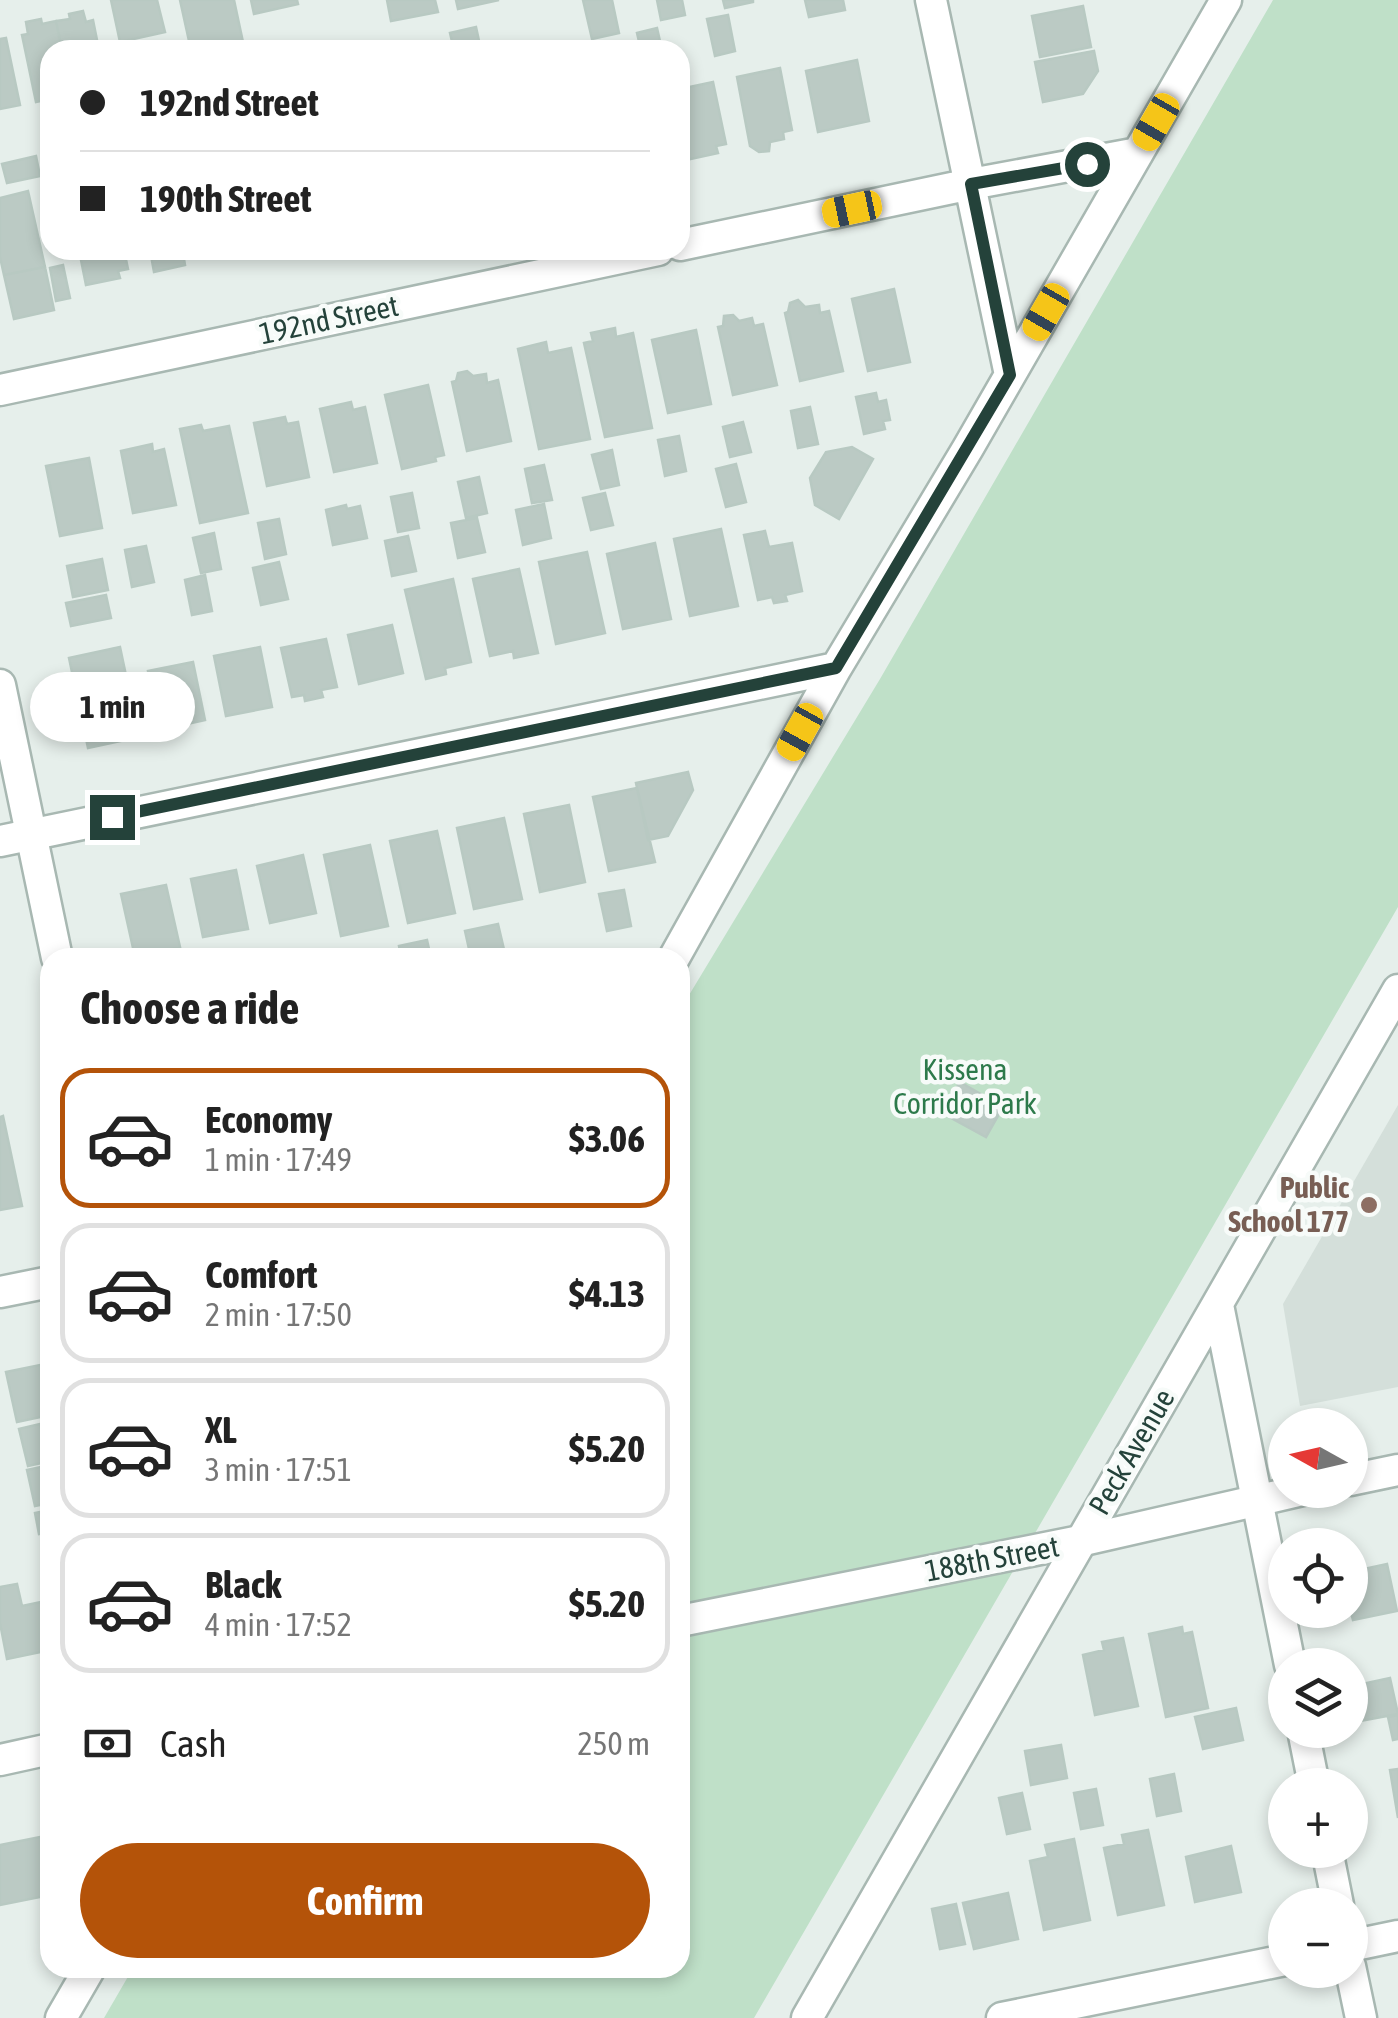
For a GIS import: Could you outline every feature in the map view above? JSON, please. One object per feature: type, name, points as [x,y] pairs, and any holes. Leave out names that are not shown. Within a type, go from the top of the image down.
[{"type":"street","points":[[931,0],[1010,375]]},
{"type":"street","points":[[680,948],[836,668],[1226,0]]},
{"type":"street","points":[[690,243],[1138,153]]},
{"type":"street","name":"192nd Street","points":[[0,390],[611,260]]},
{"type":"street","points":[[0,841],[836,668]]},
{"type":"street","points":[[0,685],[55,948]]},
{"type":"street","name":"Peck Avenue","points":[[807,2018],[1398,991]]},
{"type":"street","points":[[0,1292],[40,1284]]},
{"type":"street","points":[[1218,1306],[1287,1648]]},
{"type":"street","points":[[1368,1476],[1398,1470]]},
{"type":"street","name":"188th Street","points":[[690,1619],[1080,1541],[1268,1498]]},
{"type":"street","points":[[0,1760],[40,1752]]},
{"type":"street","points":[[1368,1942],[1398,1936]]},
{"type":"street","points":[[1002,2018],[1268,1963]]},
{"type":"street","points":[[62,2018],[84,1978]]},
{"type":"street","points":[[1355,1988],[1361,2018]]},
{"type":"shaded area","name":"Public School 177","points":[[1398,1105],[1398,1387],[1300,1406],[1283,1304]]},
{"type":"green space","name":"Kissena Corridor Park","points":[[1273,0],[1398,0],[1398,907],[754,2018],[104,2018],[127,1978],[690,1978],[690,993],[880,679]]},
{"type":"building","points":[[111,0],[157,0],[165,32],[120,40]]},
{"type":"building","points":[[180,0],[234,0],[243,40],[189,40]]},
{"type":"building","points":[[251,0],[297,0],[298,4],[254,14]]},
{"type":"building","points":[[387,0],[435,0],[438,12],[391,21]]},
{"type":"building","points":[[456,0],[499,0],[458,9]]},
{"type":"building","points":[[583,0],[612,0],[619,33],[592,39]]},
{"type":"building","points":[[657,0],[682,0],[685,15],[661,20]]},
{"type":"building","points":[[723,0],[753,0],[753,2],[725,8]]},
{"type":"building","points":[[805,0],[843,0],[845,10],[809,17]]},
{"type":"building","points":[[1083,6],[1091,47],[1040,57],[1032,16]]},
{"type":"building","points":[[83,11],[86,22],[93,20],[97,40],[60,40],[56,21],[70,19],[69,14]]},
{"type":"building","points":[[728,15],[735,51],[715,56],[707,19]]},
{"type":"building","points":[[56,21],[60,40],[40,40],[40,101],[36,102],[22,35],[28,34],[26,22]]},
{"type":"building","points":[[476,27],[479,40],[452,40],[450,33]]},
{"type":"building","points":[[657,28],[660,40],[639,40],[637,33]]},
{"type":"building","points":[[6,38],[20,105],[0,109],[0,39]]},
{"type":"building","points":[[1094,51],[1098,71],[1083,94],[1043,102],[1035,62]]},
{"type":"building","points":[[857,60],[869,121],[818,132],[806,71]]},
{"type":"building","points":[[780,68],[792,130],[783,132],[784,139],[770,142],[769,151],[759,152],[750,146],[737,77]]},
{"type":"building","points":[[713,82],[726,144],[716,146],[718,153],[690,159],[690,87]]},
{"type":"building","points":[[36,156],[40,176],[7,183],[2,164]]},
{"type":"building","points":[[28,191],[40,260],[45,267],[4,275],[0,257],[0,198]]},
{"type":"building","points":[[81,260],[126,260],[128,269],[118,271],[120,278],[86,285]]},
{"type":"building","points":[[152,260],[184,260],[185,265],[154,272]]},
{"type":"building","points":[[63,265],[70,298],[56,301],[50,268]]},
{"type":"building","points":[[45,267],[54,310],[14,319],[4,275]]},
{"type":"building","points":[[894,289],[910,362],[868,371],[852,299]]},
{"type":"building","points":[[798,300],[805,307],[819,305],[820,313],[829,311],[843,371],[800,381],[785,313],[790,303]]},
{"type":"building","points":[[733,315],[739,321],[752,318],[754,326],[763,324],[777,385],[733,395],[718,327],[723,326],[724,316]]},
{"type":"building","points":[[615,328],[616,337],[633,333],[652,428],[605,437],[584,343],[593,341],[591,333]]},
{"type":"building","points":[[696,330],[711,404],[668,413],[652,340]]},
{"type":"building","points":[[546,342],[548,353],[571,348],[590,439],[539,449],[518,349]]},
{"type":"building","points":[[467,371],[473,376],[486,374],[487,383],[498,380],[511,441],[467,451],[452,382],[458,373]]},
{"type":"building","points":[[428,385],[444,455],[435,457],[436,461],[402,469],[385,395]]},
{"type":"building","points":[[876,393],[878,402],[886,400],[890,420],[883,421],[885,429],[864,434],[856,397]]},
{"type":"building","points":[[351,402],[353,410],[365,407],[377,463],[334,472],[320,409]]},
{"type":"building","points":[[810,407],[818,444],[798,448],[791,411]]},
{"type":"building","points":[[285,417],[287,424],[298,422],[309,477],[267,486],[254,423]]},
{"type":"building","points":[[743,422],[751,452],[730,457],[723,427]]},
{"type":"building","points":[[201,425],[203,431],[229,426],[248,513],[200,523],[180,429]]},
{"type":"building","points":[[679,436],[686,471],[665,476],[658,440]]},
{"type":"building","points":[[152,444],[153,452],[164,449],[176,505],[133,513],[121,451]]},
{"type":"building","points":[[852,447],[873,459],[839,519],[815,505],[810,478],[826,452]]},
{"type":"building","points":[[612,450],[619,485],[601,489],[592,455]]},
{"type":"building","points":[[89,458],[102,528],[60,536],[46,466]]},
{"type":"building","points":[[736,464],[746,502],[726,507],[716,469]]},
{"type":"building","points":[[544,465],[552,500],[532,503],[525,469]]},
{"type":"building","points":[[479,477],[487,513],[466,518],[458,482]]},
{"type":"building","points":[[412,493],[419,528],[398,532],[391,497]]},
{"type":"building","points":[[605,493],[613,525],[591,530],[583,498]]},
{"type":"building","points":[[544,504],[551,538],[523,545],[516,510]]},
{"type":"building","points":[[346,505],[347,509],[360,506],[367,538],[333,545],[326,510]]},
{"type":"building","points":[[477,518],[485,552],[458,558],[451,523]]},
{"type":"building","points":[[279,519],[286,554],[265,559],[258,523]]},
{"type":"building","points":[[721,529],[738,606],[690,616],[674,539]]},
{"type":"building","points":[[765,531],[769,547],[792,543],[802,591],[785,595],[787,601],[774,603],[772,597],[758,600],[744,535]]},
{"type":"building","points":[[214,533],[221,569],[201,573],[193,538]]},
{"type":"building","points":[[408,536],[416,571],[392,576],[385,541]]},
{"type":"building","points":[[655,543],[671,619],[623,629],[607,554]]},
{"type":"building","points":[[146,546],[154,582],[132,587],[125,550]]},
{"type":"building","points":[[587,552],[605,633],[556,644],[539,562]]},
{"type":"building","points":[[102,559],[108,590],[73,597],[67,566]]},
{"type":"building","points":[[279,562],[288,599],[261,605],[253,568]]},
{"type":"building","points":[[519,569],[538,653],[514,658],[513,651],[490,656],[473,579]]},
{"type":"building","points":[[205,575],[212,611],[192,615],[185,580]]},
{"type":"building","points":[[453,579],[471,662],[445,668],[446,674],[426,679],[405,590]]},
{"type":"building","points":[[106,595],[111,618],[71,626],[66,603]]},
{"type":"building","points":[[392,625],[403,673],[359,684],[348,635]]},
{"type":"building","points":[[326,639],[337,687],[321,690],[323,697],[305,701],[304,695],[292,697],[281,648]]},
{"type":"building","points":[[120,647],[139,737],[88,748],[69,658]]},
{"type":"building","points":[[260,647],[272,707],[226,716],[214,656]]},
{"type":"building","points":[[193,662],[205,720],[160,730],[148,671]]},
{"type":"building","points":[[688,772],[693,790],[668,836],[648,840],[636,783]]},
{"type":"building","points":[[637,788],[655,862],[609,871],[593,797]]},
{"type":"building","points":[[569,805],[585,882],[540,892],[524,814]]},
{"type":"building","points":[[504,818],[522,899],[474,909],[457,828]]},
{"type":"building","points":[[437,831],[455,913],[408,923],[390,841]]},
{"type":"building","points":[[370,845],[388,926],[341,936],[324,855]]},
{"type":"building","points":[[303,855],[316,913],[270,923],[257,866]]},
{"type":"building","points":[[236,870],[248,929],[203,937],[191,879]]},
{"type":"building","points":[[166,885],[180,947],[133,948],[121,894]]},
{"type":"building","points":[[624,890],[631,926],[607,931],[599,894]]},
{"type":"building","points":[[498,924],[504,948],[469,948],[465,931]]},
{"type":"building","points":[[427,940],[429,948],[399,948]]},
{"type":"building","points":[[960,1082],[1003,1107],[986,1137],[942,1113]]},
{"type":"building","points":[[3,1116],[22,1206],[0,1210],[0,1117]]},
{"type":"building","points":[[40,1365],[40,1417],[17,1422],[6,1372]]},
{"type":"building","points":[[40,1424],[40,1463],[28,1466],[19,1429]]},
{"type":"building","points":[[40,1467],[40,1505],[35,1506],[27,1470]]},
{"type":"building","points":[[40,1512],[40,1534],[39,1534],[35,1513]]},
{"type":"building","points":[[1387,1564],[1397,1611],[1368,1617],[1368,1568]]},
{"type":"building","points":[[17,1584],[22,1606],[40,1602],[40,1652],[7,1659],[0,1623],[0,1587]]},
{"type":"building","points":[[1182,1627],[1183,1634],[1192,1632],[1208,1708],[1166,1717],[1149,1634]]},
{"type":"building","points":[[1123,1638],[1138,1706],[1095,1715],[1083,1655],[1104,1650],[1102,1642]]},
{"type":"building","points":[[1390,1678],[1398,1714],[1368,1720],[1368,1683]]},
{"type":"building","points":[[1236,1708],[1243,1740],[1203,1749],[1195,1717]]},
{"type":"building","points":[[1398,1715],[1398,1739],[1393,1740],[1388,1717]]},
{"type":"building","points":[[1061,1745],[1067,1778],[1031,1785],[1025,1751]]},
{"type":"building","points":[[1398,1769],[1398,1818],[1390,1770]]},
{"type":"building","points":[[1174,1774],[1181,1811],[1157,1816],[1150,1779]]},
{"type":"building","points":[[1096,1789],[1103,1825],[1081,1829],[1074,1793]]},
{"type":"building","points":[[1022,1793],[1030,1829],[1007,1834],[999,1798]]},
{"type":"building","points":[[1148,1830],[1164,1905],[1118,1915],[1104,1848],[1124,1844],[1122,1835]]},
{"type":"building","points":[[40,1837],[40,1897],[0,1905],[0,1845]]},
{"type":"building","points":[[1074,1839],[1090,1920],[1044,1930],[1030,1861],[1048,1857],[1045,1845]]},
{"type":"building","points":[[1231,1846],[1241,1892],[1195,1902],[1186,1857]]},
{"type":"building","points":[[1008,1893],[1018,1939],[974,1949],[963,1903]]},
{"type":"building","points":[[956,1904],[965,1944],[940,1949],[932,1909]]},
{"type":"place","name":"Public School 177","points":[[1369,1205]]},
{"type":"route","points":[[112,817],[836,668],[1010,375],[971,184],[1087,164]]}]
